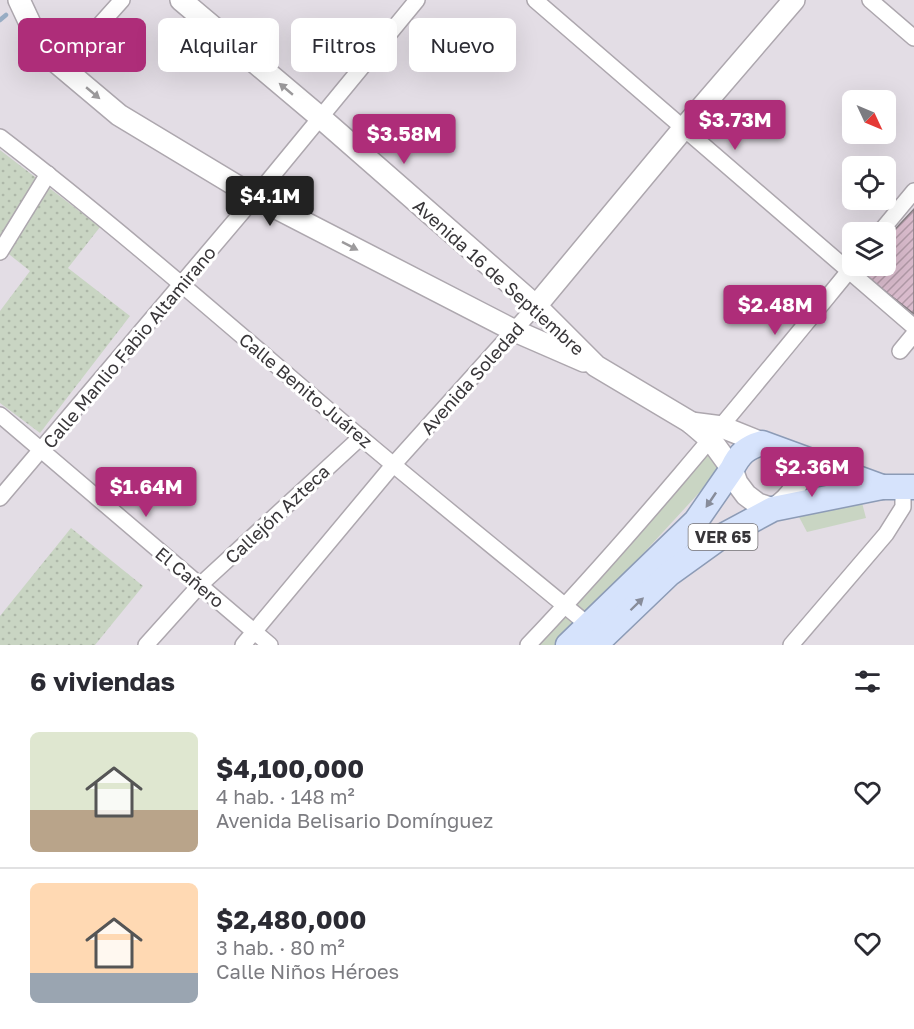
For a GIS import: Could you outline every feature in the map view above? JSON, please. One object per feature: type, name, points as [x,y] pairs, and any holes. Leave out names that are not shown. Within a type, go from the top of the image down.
[{"type":"main road","points":[[19,0],[27,18]]},
{"type":"main road","name":"Avenida 16 de Septiembre","points":[[181,0],[321,118],[536,306],[596,366],[690,422],[716,433],[762,442],[903,497]]},
{"type":"main road","name":"Avenida Soledad","points":[[536,306],[794,0]]},
{"type":"main road","points":[[68,72],[119,115],[255,197],[516,330],[596,366]]},
{"type":"main road","name":"Avenida 16 de Septiembre","points":[[716,433],[732,469]]},
{"type":"main road","name":"VER 65","points":[[599,638],[696,521],[742,452],[762,442]]},
{"type":"main road","points":[[732,469],[737,483],[746,495],[758,504],[773,509],[792,494],[799,482],[803,458]]},
{"type":"main road","name":"VER 65","points":[[567,645],[599,638],[669,574],[719,538],[773,509],[903,497]]},
{"type":"street","points":[[106,18],[122,0]]},
{"type":"street","name":"Calle Manlio Fabio Altamirano","points":[[0,498],[255,197],[417,0]]},
{"type":"street","points":[[535,0],[683,129],[842,261]]},
{"type":"street","points":[[870,0],[914,38]]},
{"type":"street","name":"Calle Benito Juárez","points":[[0,137],[181,284],[599,638]]},
{"type":"street","points":[[0,252],[48,174]]},
{"type":"street","points":[[888,222],[914,191]]},
{"type":"street","points":[[528,645],[565,607],[716,433],[844,276]]},
{"type":"street","points":[[860,276],[914,327]]},
{"type":"street","name":"Avenida Soledad","points":[[243,645],[394,464],[536,306]]},
{"type":"street","points":[[900,351],[914,334]]},
{"type":"street","name":"El Cañero","points":[[0,415],[270,645]]},
{"type":"street","name":"Callejón Azteca","points":[[146,645],[199,586],[361,438]]},
{"type":"street","points":[[791,645],[886,534],[903,497]]},
{"type":"green space","points":[[0,150],[100,227],[68,268],[130,316],[40,433],[0,403],[0,311],[30,271],[0,247]]},
{"type":"green space","points":[[708,451],[721,469],[582,620],[567,607]]},
{"type":"green space","points":[[861,499],[866,518],[807,532],[799,517]]},
{"type":"green space","points":[[71,528],[143,586],[95,645],[0,645],[0,616]]},
{"type":"green space","points":[[565,608],[580,622],[558,645],[531,645]]},
{"type":"building","points":[[914,209],[914,314],[866,276],[896,276],[896,228]]},
{"type":"waterway","points":[[0,20],[6,15]]}]
